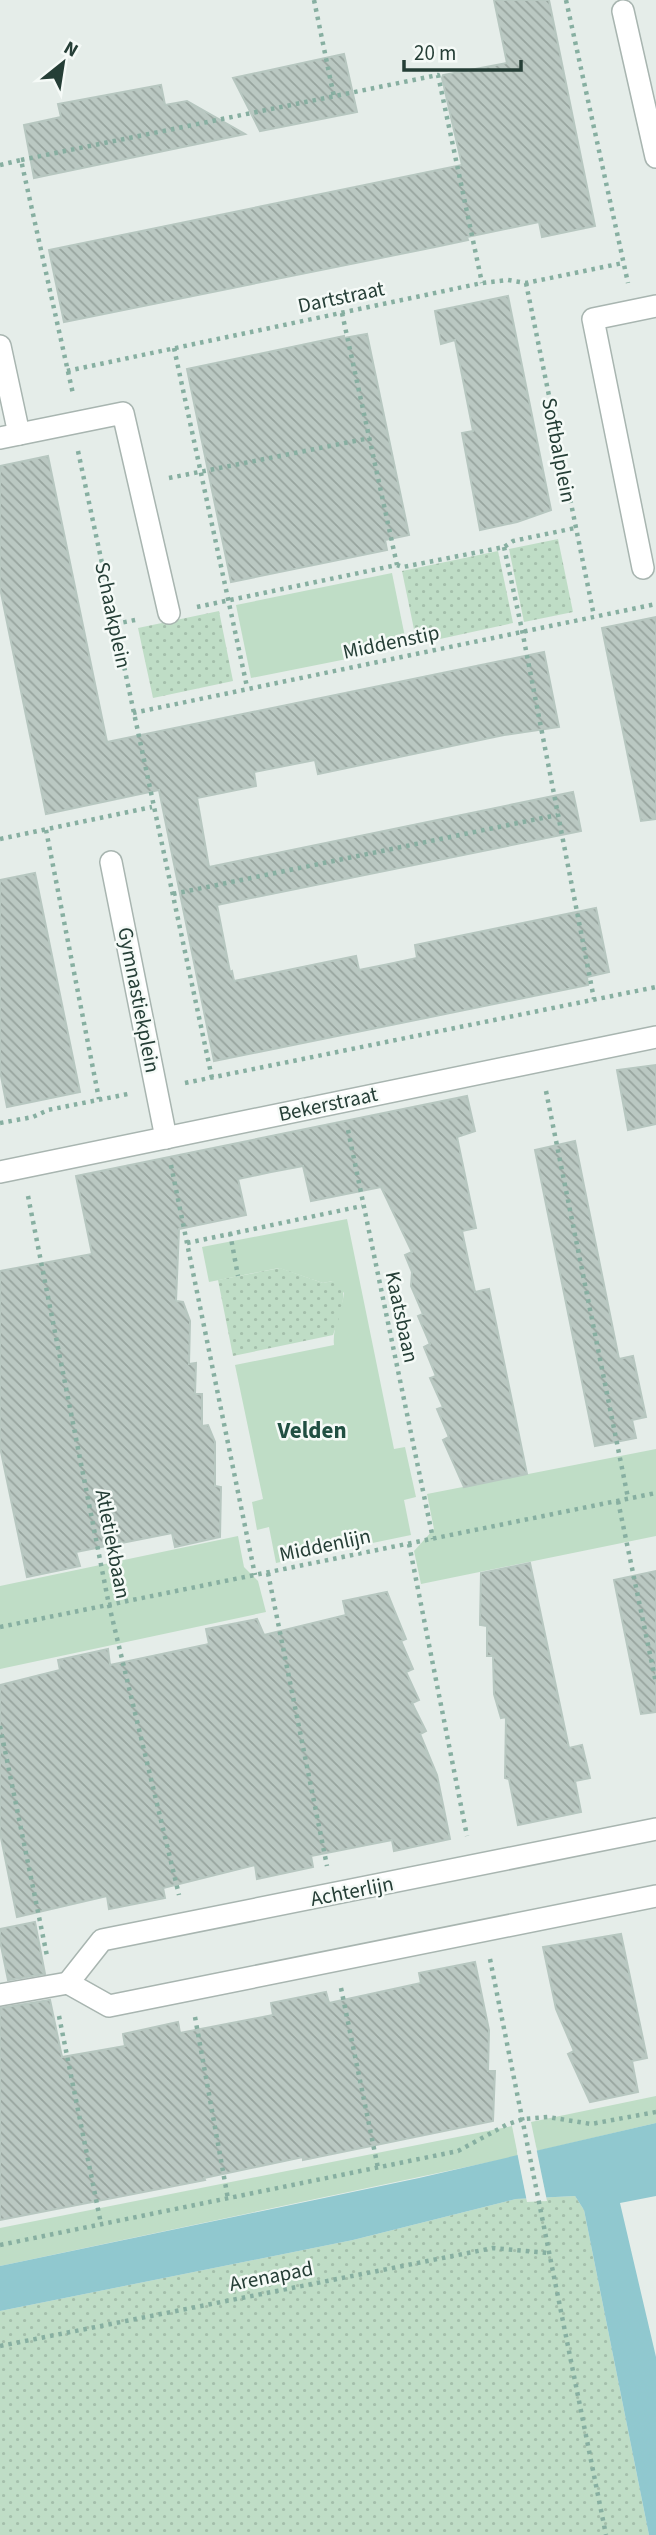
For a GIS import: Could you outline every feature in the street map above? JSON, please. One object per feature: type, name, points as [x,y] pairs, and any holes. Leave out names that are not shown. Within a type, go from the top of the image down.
[{"type":"street","points":[[624,10],[656,157]]},
{"type":"street","points":[[643,568],[593,320],[656,306]]},
{"type":"street","points":[[0,346],[9,436],[123,413],[169,613]]},
{"type":"street","name":"Gymnastiekplein","points":[[111,862],[166,1138]]},
{"type":"street","name":"Bekerstraat","points":[[0,1172],[656,1037]]},
{"type":"street","name":"Achterlijn","points":[[68,1983],[102,1940],[656,1829]]},
{"type":"street","points":[[0,1995],[68,1983],[109,2006],[656,1895]]},
{"type":"path","points":[[314,0],[334,97]]},
{"type":"path","points":[[566,0],[634,311]]},
{"type":"path","points":[[0,165],[438,75],[482,283]]},
{"type":"path","name":"Schaakplein","points":[[21,160],[80,422],[78,448],[152,807]]},
{"type":"path","name":"Dartstraat","points":[[67,371],[482,283],[526,283],[623,263]]},
{"type":"path","name":"Softbalplein","points":[[526,283],[594,616]]},
{"type":"path","points":[[342,313],[397,565]]},
{"type":"path","points":[[174,348],[247,687]]},
{"type":"path","points":[[140,484],[370,438]]},
{"type":"path","points":[[115,624],[397,565],[403,567],[504,547],[513,541],[575,528]]},
{"type":"path","points":[[504,547],[594,999]]},
{"type":"path","name":"Middenstip","points":[[133,713],[247,687],[656,604]]},
{"type":"path","points":[[0,839],[152,807],[212,1078]]},
{"type":"path","points":[[173,894],[557,815]]},
{"type":"path","points":[[46,830],[99,1099]]},
{"type":"path","points":[[0,1123],[99,1099],[656,987]]},
{"type":"path","points":[[540,1061],[628,1498]]},
{"type":"path","name":"Kaatsbaan","points":[[343,1101],[362,1206],[433,1539]]},
{"type":"path","points":[[166,1138],[255,1575]]},
{"type":"path","name":"Atletiekbaan","points":[[22,1167],[109,1605],[186,1923]]},
{"type":"path","points":[[187,1243],[362,1206]]},
{"type":"path","points":[[230,1233],[238,1276]]},
{"type":"path","name":"Middenlijn","points":[[0,1628],[656,1493]]},
{"type":"path","points":[[618,1501],[656,1683]]},
{"type":"path","points":[[409,1544],[467,1838],[486,1864]]},
{"type":"path","points":[[268,1573],[334,1894]]},
{"type":"path","points":[[464,1934],[490,1958],[606,2535]]},
{"type":"path","points":[[335,1960],[378,2168]]},
{"type":"path","points":[[190,1990],[228,2199]]},
{"type":"path","points":[[0,2245],[458,2151],[506,2125],[548,2117],[591,2124],[656,2112]]},
{"type":"path","points":[[99,2210],[101,2224]]},
{"type":"path","name":"Arenapad","points":[[0,2346],[493,2248],[549,2253]]},
{"type":"green space","points":[[558,539],[573,612],[524,622],[509,549]]},
{"type":"green space","points":[[498,551],[513,623],[417,644],[402,571]]},
{"type":"green space","points":[[392,573],[407,647],[251,678],[236,605]]},
{"type":"green space","points":[[219,611],[233,681],[153,698],[138,628]]},
{"type":"green space","points":[[347,1219],[394,1449],[405,1447],[416,1497],[404,1500],[411,1535],[276,1563],[269,1527],[257,1530],[252,1502],[263,1499],[235,1365],[334,1345],[334,1332],[344,1293],[333,1281],[323,1283],[279,1268],[209,1282],[202,1247]]},
{"type":"green space","points":[[280,1268],[323,1283],[342,1283],[340,1316],[333,1335],[233,1356],[218,1280]]},
{"type":"green space","points":[[656,1449],[656,1536],[421,1584],[414,1551],[434,1529],[427,1494]]},
{"type":"green space","points":[[238,1536],[244,1567],[258,1581],[266,1612],[0,1669],[0,1586]]},
{"type":"green space","points":[[656,2096],[656,2123],[537,2151],[531,2122]]},
{"type":"green space","points":[[512,2126],[518,2156],[0,2266],[0,2228]]},
{"type":"green space","points":[[575,2196],[584,2210],[649,2535],[0,2535],[0,2311],[353,2240],[516,2199]]},
{"type":"water","points":[[656,2123],[656,2196],[620,2203],[656,2357],[656,2535],[649,2535],[584,2210],[575,2196],[516,2199],[353,2240],[0,2311],[0,2266],[419,2178]]},
{"type":"pier","points":[[536,2147],[547,2201],[527,2202],[517,2152]]},
{"type":"building","points":[[494,0],[549,0],[595,226],[542,237],[539,222],[467,237],[468,240],[435,247],[64,322],[49,250],[462,165],[442,78],[443,75],[507,63]]},
{"type":"building","points":[[344,54],[357,112],[260,131],[233,78]]},
{"type":"building","points":[[161,85],[165,105],[187,101],[245,134],[34,178],[24,125],[61,117],[58,104]]},
{"type":"building","points":[[508,296],[551,510],[517,522],[480,530],[462,433],[473,431],[455,340],[441,344],[435,311]]},
{"type":"building","points":[[367,334],[409,535],[385,540],[387,550],[231,582],[187,369],[344,336]]},
{"type":"building","points":[[48,456],[107,742],[544,652],[559,727],[504,735],[318,774],[315,760],[254,772],[256,786],[197,798],[209,867],[573,792],[577,811],[581,831],[217,905],[234,981],[356,956],[359,970],[389,964],[417,958],[415,945],[596,908],[609,972],[587,977],[588,985],[214,1061],[159,790],[46,814],[0,588],[0,466]]},
{"type":"building","points":[[656,617],[656,819],[641,821],[602,628]]},
{"type":"building","points":[[35,873],[80,1092],[7,1107],[0,1071],[0,880]]},
{"type":"building","points":[[656,1065],[656,1124],[628,1130],[617,1070]]},
{"type":"building","points":[[467,1096],[475,1131],[457,1137],[476,1228],[462,1231],[475,1292],[489,1289],[527,1474],[464,1487],[443,1440],[449,1437],[437,1409],[443,1407],[430,1378],[436,1376],[424,1347],[430,1344],[418,1316],[423,1314],[411,1286],[412,1272],[405,1255],[412,1252],[381,1187],[311,1201],[303,1166],[271,1172],[238,1179],[246,1215],[179,1229],[176,1301],[183,1302],[190,1321],[189,1364],[196,1363],[195,1394],[202,1394],[202,1426],[208,1425],[215,1442],[215,1486],[221,1487],[220,1537],[175,1547],[172,1533],[76,1552],[80,1566],[27,1577],[0,1447],[0,1271],[92,1254],[76,1176]]},
{"type":"building","points":[[575,1141],[619,1359],[633,1356],[646,1417],[632,1420],[636,1438],[595,1446],[535,1150]]},
{"type":"building","points":[[530,1563],[569,1748],[582,1745],[590,1778],[575,1781],[581,1812],[518,1825],[509,1779],[505,1778],[506,1717],[501,1718],[494,1694],[493,1656],[487,1656],[487,1626],[480,1625],[481,1573]]},
{"type":"building","points":[[656,1571],[656,1712],[641,1714],[614,1580]]},
{"type":"building","points":[[387,1592],[406,1639],[401,1641],[413,1669],[406,1672],[419,1700],[412,1703],[426,1731],[420,1734],[437,1775],[450,1839],[394,1851],[392,1840],[311,1856],[313,1867],[257,1879],[255,1865],[163,1888],[165,1898],[109,1909],[107,1896],[17,1917],[0,1833],[0,1685],[60,1670],[58,1660],[108,1649],[110,1665],[209,1644],[206,1629],[257,1619],[264,1635],[346,1615],[343,1601]]},
{"type":"building","points":[[35,1922],[45,1974],[8,1980],[0,1929]]},
{"type":"building","points":[[621,1934],[647,2058],[632,2061],[638,2092],[590,2102],[568,2054],[574,2051],[556,2009],[543,1947]]},
{"type":"building","points":[[475,1962],[489,2030],[488,2071],[495,2071],[493,2121],[303,2160],[303,2157],[204,2178],[205,2180],[0,2220],[0,2008],[50,2000],[62,2057],[125,2046],[123,2034],[178,2022],[180,2033],[273,2015],[271,2003],[326,1992],[329,2003],[421,1983],[419,1973]]},
{"type":"district","name":"Velden","points":[[312,1430]]}]
